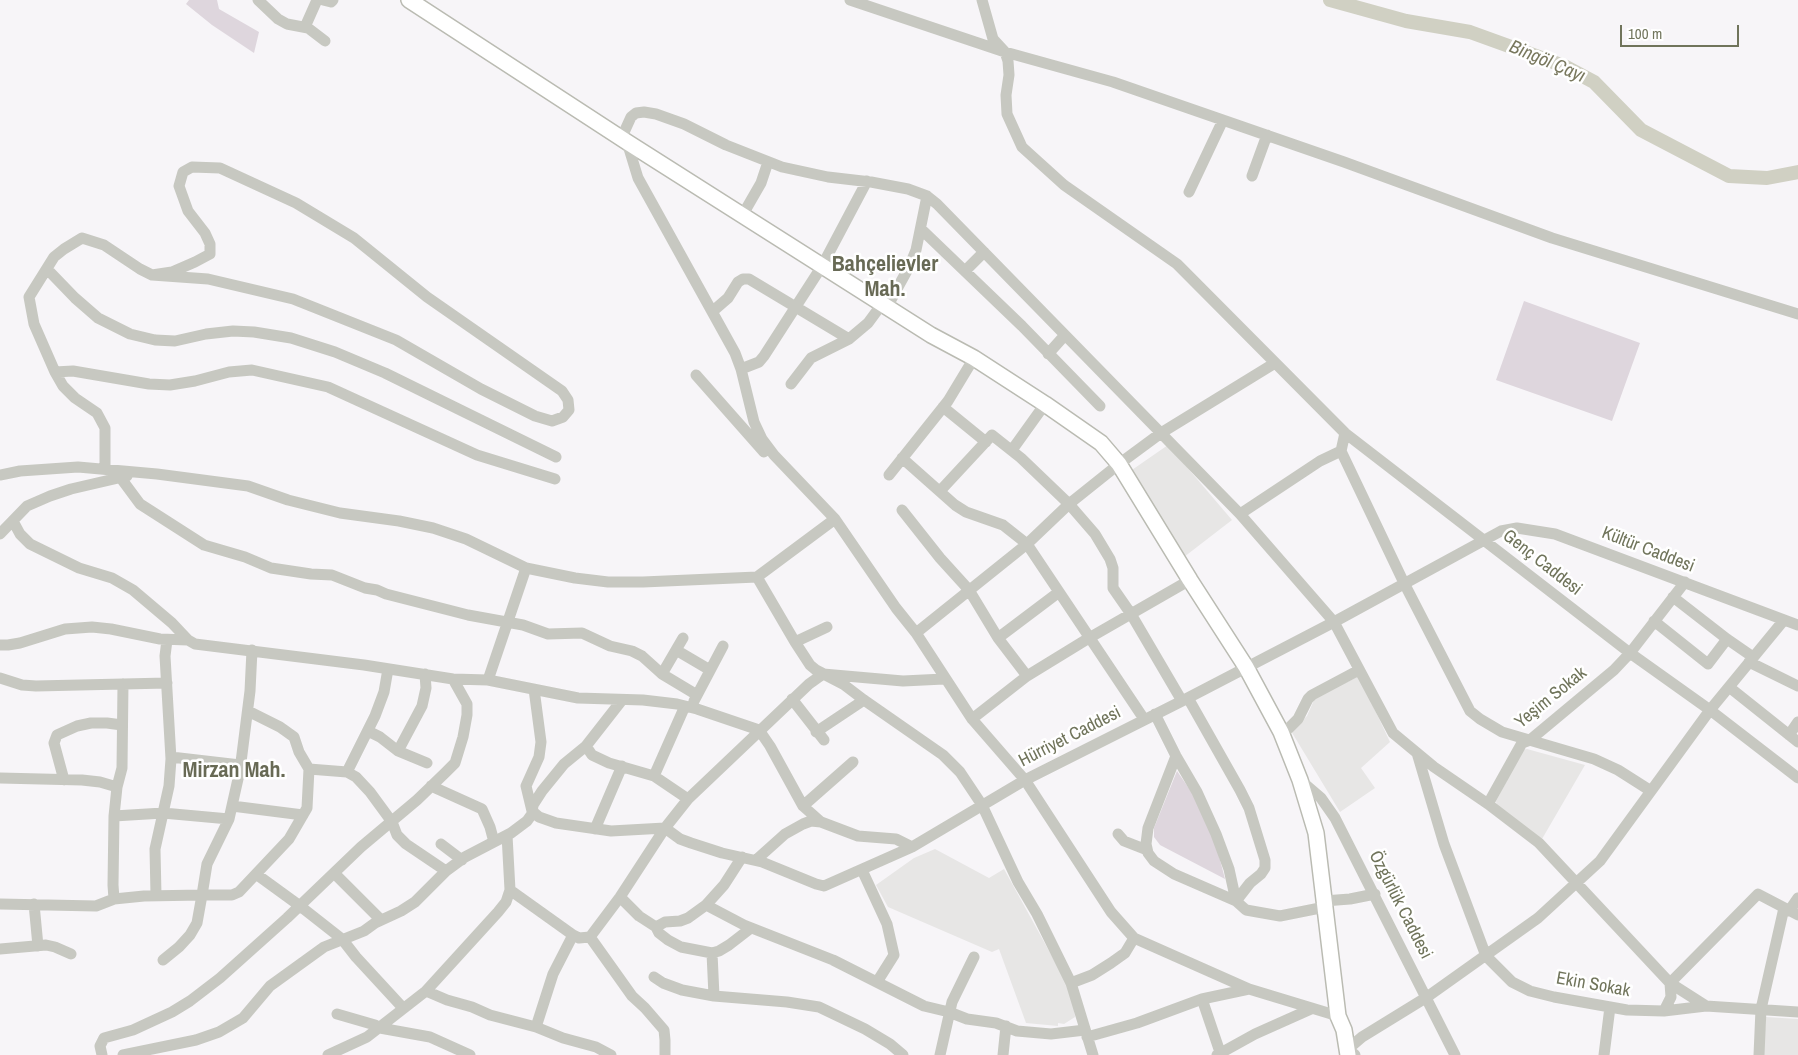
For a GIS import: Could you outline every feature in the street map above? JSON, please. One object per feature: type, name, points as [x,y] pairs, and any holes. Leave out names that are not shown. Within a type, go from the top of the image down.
[{"type":"main road","points":[[409,0],[742,216],[931,335],[974,358],[1101,443],[1119,464],[1246,667],[1281,732],[1300,780],[1316,833],[1338,1016],[1350,1053]]},
{"type":"street","points":[[258,0],[282,22],[305,27],[325,41]]},
{"type":"street","points":[[305,27],[317,0]]},
{"type":"street","points":[[323,0],[331,2],[333,0]]},
{"type":"street","points":[[850,0],[1004,52],[1113,82],[1267,135],[1552,238],[1798,314]]},
{"type":"street","name":"Genç Caddesi","points":[[982,0],[994,39],[1008,61],[1010,75],[1006,95],[1006,114],[1022,147],[1064,185],[1177,264],[1344,433],[1630,653],[1710,710],[1798,778]]},
{"type":"street","points":[[1338,1016],[1248,989],[1134,938],[1111,912],[1025,780],[972,719],[944,679],[916,633],[896,608],[835,519],[782,463],[762,438],[757,429],[735,353],[638,178],[624,141],[631,117],[636,113],[656,114],[679,122],[726,145],[782,167],[828,177],[867,181],[908,189],[927,196],[937,204],[1240,514],[1334,622],[1393,733],[1434,767],[1488,804],[1539,843],[1670,983],[1706,1006]]},
{"type":"street","points":[[1189,192],[1223,120]]},
{"type":"street","points":[[1252,176],[1267,135]]},
{"type":"street","points":[[742,216],[761,183],[768,162]]},
{"type":"street","points":[[104,469],[104,428],[97,413],[75,398],[63,386],[34,324],[29,297],[54,257],[82,238],[104,245],[152,275],[208,279],[293,299],[396,340],[481,389],[535,416],[552,421],[563,417],[568,410],[568,400],[562,391],[427,297],[354,238],[296,203],[220,168],[192,167],[182,172],[179,186],[188,211],[205,233],[210,244],[210,254],[172,272],[152,275]]},
{"type":"street","points":[[741,369],[759,362],[822,266],[867,181]]},
{"type":"street","points":[[791,384],[811,358],[848,339],[868,323],[884,305],[909,267],[916,250],[927,196]]},
{"type":"street","points":[[921,229],[1022,326],[1100,406]]},
{"type":"street","points":[[965,271],[984,252]]},
{"type":"street","points":[[47,268],[75,298],[98,318],[130,334],[156,340],[175,341],[206,334],[233,331],[254,332],[291,338],[335,352],[385,373],[556,457]]},
{"type":"street","points":[[713,311],[723,303],[738,282],[743,279],[752,280],[848,339]]},
{"type":"street","points":[[1048,354],[1065,335]]},
{"type":"street","points":[[889,475],[943,407],[974,358]]},
{"type":"street","points":[[916,633],[1027,544],[1069,504],[1119,464],[1161,433],[1275,363]]},
{"type":"street","points":[[55,372],[73,371],[149,384],[170,385],[229,372],[252,370],[328,387],[477,455],[555,479]]},
{"type":"street","points":[[696,376],[766,454],[782,463]]},
{"type":"street","points":[[1012,450],[1045,404]]},
{"type":"street","points":[[943,407],[986,442]]},
{"type":"street","points":[[1344,433],[1341,451],[1404,583],[1470,711],[1502,732],[1594,759],[1618,770],[1651,791]]},
{"type":"street","points":[[940,491],[992,435],[1012,450],[1069,504],[1095,534],[1106,550],[1113,568],[1113,588],[1185,700],[1249,808],[1265,860],[1265,868],[1261,874],[1250,882],[1236,901]]},
{"type":"street","points":[[1240,514],[1320,461],[1341,451]]},
{"type":"street","points":[[902,458],[966,512],[1003,525],[1027,544],[1144,719]]},
{"type":"street","points":[[0,475],[20,471],[78,467],[140,472],[248,486],[288,500],[340,513],[433,528],[466,539],[526,568],[575,578],[608,582],[757,577],[835,519]]},
{"type":"street","points":[[0,534],[27,506],[71,489],[140,472]]},
{"type":"street","points":[[120,477],[140,504],[204,544],[271,568],[332,575],[386,594],[506,624],[523,625],[548,634],[582,633],[610,646],[632,651],[642,656],[662,674],[697,696]]},
{"type":"street","points":[[902,510],[940,558],[970,590],[998,638],[1027,676]]},
{"type":"street","points":[[12,521],[20,534],[30,544],[79,568],[112,578],[133,590],[188,640],[195,644],[425,674],[453,680],[488,680],[578,698],[643,700],[688,707],[759,730],[770,746],[802,806],[821,822],[858,836],[896,839],[912,847]]},
{"type":"street","name":"Kültür Caddesi","points":[[1484,540],[1501,530],[1517,528],[1556,534],[1798,625]]},
{"type":"street","name":"Hürriyet Caddesi","points":[[665,828],[680,839],[691,844],[772,865],[824,886],[912,847],[1025,780],[1185,700],[1334,622],[1484,540]]},
{"type":"street","points":[[488,680],[526,568]]},
{"type":"street","points":[[757,577],[810,666],[843,684],[943,755],[960,772],[982,805],[1018,882],[1037,914],[1071,983],[1092,1055]]},
{"type":"street","points":[[972,719],[1027,676],[1190,580]]},
{"type":"street","name":"Yeşim Sokak","points":[[1488,804],[1522,743],[1530,740],[1614,670],[1630,653],[1685,582]]},
{"type":"street","points":[[998,638],[1059,592]]},
{"type":"street","points":[[1673,597],[1751,660],[1798,686]]},
{"type":"street","points":[[1350,1053],[1362,1037],[1427,997],[1538,918],[1600,861],[1710,710],[1784,620]]},
{"type":"street","points":[[1654,621],[1708,664],[1727,639]]},
{"type":"street","points":[[0,645],[20,643],[65,629],[92,627],[167,640],[188,640]]},
{"type":"street","points":[[794,642],[828,627]]},
{"type":"street","points":[[662,674],[683,638]]},
{"type":"street","points":[[156,895],[155,849],[169,786],[171,757],[165,656],[167,640]]},
{"type":"street","points":[[654,776],[688,707],[697,696],[723,646]]},
{"type":"street","points":[[163,960],[179,947],[190,935],[197,923],[207,864],[229,819],[248,711],[252,650]]},
{"type":"street","points":[[676,650],[710,670]]},
{"type":"street","points":[[347,772],[368,731],[384,692],[388,669]]},
{"type":"street","points":[[1281,732],[1290,728],[1298,719],[1312,695],[1360,670]]},
{"type":"street","points":[[398,751],[422,706],[426,688],[425,674]]},
{"type":"street","points":[[510,890],[573,935],[579,938],[590,937],[620,897],[665,828],[688,800],[809,684],[823,674],[903,681],[944,679]]},
{"type":"street","points":[[0,678],[22,685],[166,683]]},
{"type":"street","points":[[102,1055],[100,1046],[104,1038],[150,1023],[190,1001],[220,978],[300,906],[361,846],[392,822],[454,763],[464,732],[467,704],[453,680]]},
{"type":"street","points":[[114,899],[114,816],[117,787],[122,768],[123,684]]},
{"type":"street","points":[[1729,687],[1794,738],[1798,722]]},
{"type":"street","points":[[534,689],[541,742],[539,757],[526,786],[532,811],[539,817],[556,823],[595,829],[611,831],[665,828]]},
{"type":"street","points":[[792,699],[820,736],[864,700]]},
{"type":"street","points":[[123,1055],[196,1040],[219,1032],[243,1018],[270,986],[324,947],[364,931],[415,902],[446,871],[527,821],[533,805],[542,791],[564,764],[586,746],[622,700]]},
{"type":"street","points":[[0,904],[96,906],[114,899],[156,895],[219,896],[232,895],[239,892],[289,839],[307,808],[309,795],[309,769],[294,737],[280,727],[248,711]]},
{"type":"street","points":[[1155,714],[1197,792],[1216,834],[1229,869],[1236,901]]},
{"type":"street","points":[[64,780],[54,743],[58,735],[77,726],[91,723],[122,725]]},
{"type":"street","points":[[368,731],[380,737],[398,751],[427,763]]},
{"type":"street","points":[[586,746],[592,755],[654,776],[688,800]]},
{"type":"street","points":[[1417,752],[1444,844],[1486,956]]},
{"type":"street","points":[[1176,756],[1148,828],[1146,844],[1154,861],[1174,874],[1236,901],[1246,910],[1280,916],[1325,904],[1375,894]]},
{"type":"street","points":[[171,757],[240,765]]},
{"type":"street","points":[[802,806],[853,762]]},
{"type":"street","points":[[595,829],[622,766]]},
{"type":"street","points":[[309,769],[347,772],[356,777],[370,792],[392,822],[397,835],[406,844],[446,871]]},
{"type":"street","points":[[0,778],[100,782],[117,787]]},
{"type":"street","name":"Özgürlük Caddesi","points":[[1300,780],[1321,798],[1335,818],[1455,1055]]},
{"type":"street","points":[[431,786],[482,809],[494,842]]},
{"type":"street","points":[[232,806],[303,815]]},
{"type":"street","points":[[114,816],[163,813],[229,819]]},
{"type":"street","points":[[756,860],[785,834],[803,824],[821,822]]},
{"type":"street","points":[[1118,834],[1124,842],[1148,850]]},
{"type":"street","points":[[328,1055],[354,1044],[380,1028],[426,991],[498,912],[506,902],[510,890],[507,835]]},
{"type":"street","points":[[441,844],[462,860]]},
{"type":"street","points":[[656,927],[665,922],[680,921],[688,918],[706,905],[724,885],[742,858]]},
{"type":"street","points":[[862,870],[887,924],[894,955],[877,982]]},
{"type":"street","points":[[334,873],[381,920]]},
{"type":"street","points":[[256,874],[342,939],[403,1008]]},
{"type":"street","points":[[1664,1011],[1671,996],[1670,983],[1758,894],[1790,911]]},
{"type":"street","points":[[620,897],[638,916],[656,927],[659,933],[668,940],[681,947],[712,953],[724,948],[751,928]]},
{"type":"street","points":[[1759,1055],[1760,1009],[1790,911],[1798,898]]},
{"type":"street","points":[[34,904],[38,946]]},
{"type":"street","points":[[706,905],[751,928],[833,960],[924,1006],[967,1019],[1006,1026],[1017,1031],[1051,1034],[1086,1033],[1137,1023],[1202,1000],[1248,989]]},
{"type":"street","points":[[536,1027],[545,994],[553,974],[573,935]]},
{"type":"street","points":[[590,937],[632,996],[664,1030],[666,1040],[664,1055]]},
{"type":"street","points":[[1071,983],[1092,975],[1111,963],[1124,953],[1134,938]]},
{"type":"street","points":[[0,948],[55,947],[71,954]]},
{"type":"street","points":[[712,953],[714,996]]},
{"type":"street","name":"Ekin Sokak","points":[[1486,956],[1512,982],[1530,991],[1610,1007],[1627,1010],[1664,1011],[1706,1006],[1798,1012]]},
{"type":"street","points":[[940,1055],[949,1012],[974,957]]},
{"type":"street","points":[[654,977],[663,983],[682,990],[714,996],[787,1002],[819,1007],[865,1029],[890,1044],[902,1055]]},
{"type":"street","points":[[426,991],[490,1015],[536,1027],[563,1038],[596,1047],[611,1055]]},
{"type":"street","points":[[1202,1000],[1219,1054],[1255,1034],[1311,1008]]},
{"type":"street","points":[[1604,1055],[1610,1007]]},
{"type":"street","points":[[337,1014],[380,1028],[430,1038],[470,1055]]},
{"type":"street","points":[[1003,1055],[1006,1026]]},
{"type":"shaded area","points":[[189,0],[217,0],[219,9],[259,32],[254,53],[212,25],[186,4]]},
{"type":"shaded area","points":[[1524,301],[1640,343],[1612,421],[1496,380]]},
{"type":"shaded area","points":[[1168,445],[1232,520],[1184,557],[1129,472]]},
{"type":"shaded area","points":[[1359,676],[1390,742],[1361,768],[1375,788],[1340,812],[1291,731],[1307,716],[1315,698]]},
{"type":"shaded area","points":[[1527,749],[1585,765],[1542,839],[1497,808],[1496,801],[1523,750]]},
{"type":"shaded area","points":[[1177,771],[1201,806],[1214,837],[1225,879],[1160,845],[1154,837],[1154,828]]},
{"type":"shaded area","points":[[935,849],[989,878],[1004,869],[1065,980],[1074,1006],[1075,1017],[1064,1024],[1058,1023],[1058,1026],[1026,1023],[999,949],[992,952],[888,907],[876,885],[914,858]]},
{"type":"shaded area","points":[[1766,1017],[1798,1019],[1798,1055],[1763,1055]]},
{"type":"waterway","name":"Bingöl Çayı","points":[[1330,0],[1406,21],[1470,32],[1564,66],[1594,82],[1641,130],[1729,176],[1767,178],[1798,172]]},
{"type":"district","name":"Bahçelievler Mah.","points":[[885,278]]},
{"type":"district","name":"Mirzan Mah.","points":[[234,771]]}]
